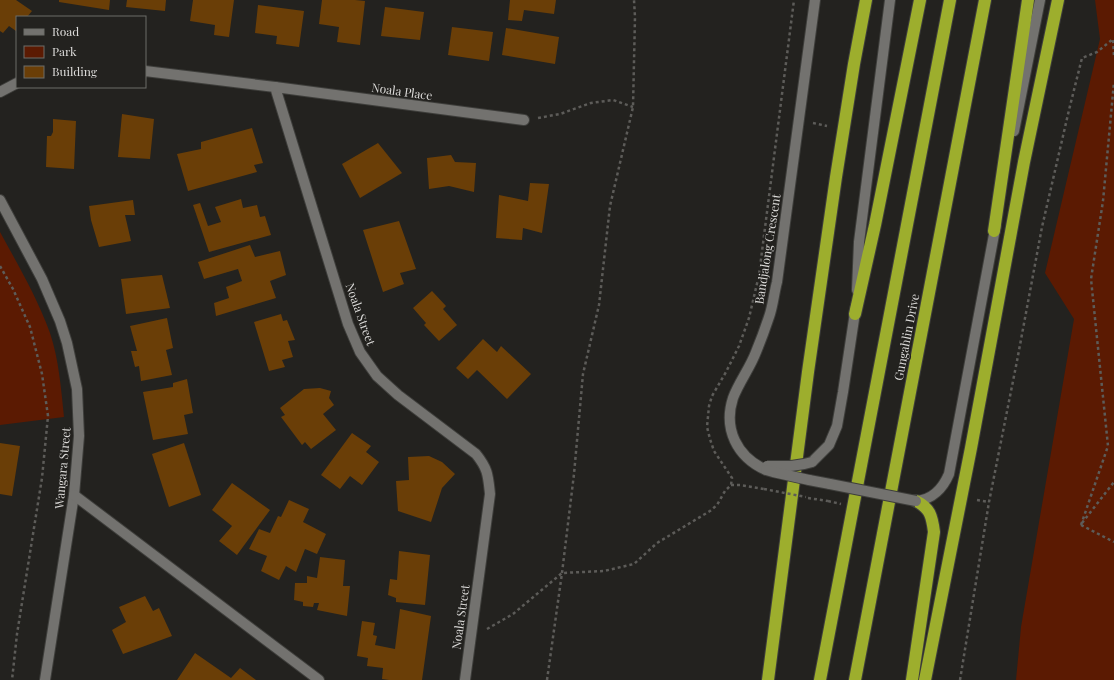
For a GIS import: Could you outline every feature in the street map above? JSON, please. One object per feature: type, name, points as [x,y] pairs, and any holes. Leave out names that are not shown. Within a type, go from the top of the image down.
[{"type":"highway","points":[[768,680],[808,372],[843,129],[866,0]]},
{"type":"highway","points":[[855,314],[875,225],[920,0]]},
{"type":"highway","name":"Gungahlin Drive","points":[[820,680],[950,0]]},
{"type":"highway","name":"Gungahlin Drive","points":[[855,680],[985,0]]},
{"type":"highway","points":[[994,231],[1028,0]]},
{"type":"highway","points":[[924,680],[972,448],[1024,162],[1058,0]]},
{"type":"highway","points":[[912,680],[934,532],[930,514],[925,506],[916,501]]},
{"type":"street","name":"Bandjalong Crescent","points":[[814,0],[777,282],[769,316],[754,359],[734,397],[730,416],[732,434],[741,452],[749,460],[773,472],[916,501]]},
{"type":"street","points":[[764,468],[794,466],[812,462],[829,445],[837,426],[855,314],[860,242],[890,0]]},
{"type":"street","points":[[916,501],[931,497],[942,486],[949,474],[994,231],[1040,0]]},
{"type":"street","points":[[146,71],[276,87]]},
{"type":"street","points":[[0,92],[16,84]]},
{"type":"street","name":"Noala Place","points":[[276,87],[524,120]]},
{"type":"street","name":"Noala Street","points":[[276,87],[348,324],[360,352],[377,376],[398,395],[476,454],[483,463],[488,475],[490,494],[465,680]]},
{"type":"street","name":"Wangara Street","points":[[0,200],[42,280],[60,321],[67,343],[77,389],[79,436],[74,495],[45,680]]},
{"type":"street","points":[[74,495],[319,680]]},
{"type":"path","points":[[548,680],[574,474],[583,374],[598,304],[610,206],[633,107],[634,0]]},
{"type":"path","points":[[471,638],[513,614],[562,573],[604,571],[634,564],[657,543],[710,511],[731,485],[732,478],[714,451],[710,439],[707,427],[709,406],[712,396],[739,346],[749,318],[759,275],[794,0]]},
{"type":"path","points":[[960,680],[989,502],[1042,227],[1069,110],[1082,58],[1097,52],[1113,38]]},
{"type":"path","points":[[1113,38],[1114,57]]},
{"type":"path","points":[[1081,525],[1108,446],[1091,279],[1103,200],[1114,82]]},
{"type":"path","points":[[524,120],[560,114],[591,103],[613,100],[633,107]]},
{"type":"path","points":[[799,120],[843,129]]},
{"type":"path","points":[[0,266],[13,289],[30,327],[42,374],[48,416],[42,478],[17,634],[12,680]]},
{"type":"path","points":[[1081,525],[1114,482]]},
{"type":"path","points":[[731,485],[744,485],[828,501]]},
{"type":"path","points":[[1081,525],[1114,542]]},
{"type":"green space","points":[[1095,0],[1114,0],[1114,680],[1016,680],[1021,627],[1074,319],[1045,273],[1100,39]]},
{"type":"green space","points":[[0,232],[33,294],[50,333],[58,364],[64,417],[0,425]]},
{"type":"building","points":[[0,0],[16,0],[32,11],[28,16],[16,16],[16,31],[9,26],[3,33],[0,31]]},
{"type":"building","points":[[59,0],[110,0],[109,10],[59,2]]},
{"type":"building","points":[[127,0],[166,0],[165,11],[126,7]]},
{"type":"building","points":[[193,0],[234,0],[229,37],[214,35],[215,25],[190,21]]},
{"type":"building","points":[[322,0],[365,1],[360,45],[337,42],[339,27],[319,24]]},
{"type":"building","points":[[510,0],[556,0],[554,14],[524,10],[522,21],[508,20]]},
{"type":"building","points":[[258,5],[304,11],[299,47],[276,44],[277,36],[255,33]]},
{"type":"building","points":[[385,7],[424,12],[420,40],[381,36]]},
{"type":"building","points":[[452,27],[493,32],[489,61],[448,55]]},
{"type":"building","points":[[506,28],[559,37],[555,64],[502,55]]},
{"type":"building","points":[[122,114],[154,119],[150,159],[118,157]]},
{"type":"building","points":[[53,119],[76,121],[74,169],[46,167],[47,136],[51,136],[53,132]]},
{"type":"building","points":[[252,128],[263,163],[254,165],[257,172],[188,191],[177,154],[201,149],[201,142]]},
{"type":"building","points":[[378,143],[402,173],[360,198],[342,164]]},
{"type":"building","points":[[451,155],[455,162],[476,163],[474,192],[449,186],[429,189],[427,158]]},
{"type":"building","points":[[530,183],[549,184],[542,233],[523,228],[522,240],[496,238],[499,195],[528,201]]},
{"type":"building","points":[[241,199],[243,208],[257,205],[260,217],[265,216],[271,235],[209,252],[193,205],[200,203],[208,226],[221,222],[215,207]]},
{"type":"building","points":[[133,200],[135,215],[125,215],[131,241],[99,247],[91,220],[89,206]]},
{"type":"building","points":[[399,221],[416,269],[400,273],[404,284],[383,292],[363,230]]},
{"type":"building","points":[[250,245],[255,257],[280,251],[286,275],[270,281],[276,298],[216,316],[214,303],[229,298],[226,287],[242,281],[238,269],[204,279],[198,262]]},
{"type":"building","points":[[162,275],[170,308],[126,314],[121,279]]},
{"type":"building","points":[[432,291],[446,306],[443,309],[457,325],[439,341],[424,325],[426,323],[413,308]]},
{"type":"building","points":[[281,314],[283,321],[287,320],[295,340],[288,341],[293,357],[282,360],[285,367],[269,371],[254,322]]},
{"type":"building","points":[[167,318],[173,348],[166,350],[172,375],[141,381],[139,366],[135,367],[131,351],[137,351],[130,326]]},
{"type":"building","points":[[483,339],[497,352],[501,346],[531,374],[507,399],[477,370],[468,379],[456,368]]},
{"type":"building","points":[[187,379],[193,413],[184,415],[188,434],[153,440],[143,392],[173,387],[173,383]]},
{"type":"building","points":[[320,388],[331,391],[329,398],[334,405],[323,414],[336,430],[311,449],[305,442],[302,445],[281,417],[285,415],[280,408],[304,389]]},
{"type":"building","points":[[352,433],[371,446],[366,452],[379,462],[362,485],[350,476],[340,489],[321,475]]},
{"type":"building","points":[[0,443],[20,446],[12,496],[0,494]]},
{"type":"building","points":[[184,443],[201,495],[169,507],[152,454]]},
{"type":"building","points":[[429,456],[442,462],[455,474],[442,488],[431,522],[398,511],[396,481],[409,480],[408,457]]},
{"type":"building","points":[[232,483],[270,510],[237,555],[219,541],[232,526],[212,510]]},
{"type":"building","points":[[289,500],[309,509],[303,522],[326,534],[317,554],[305,549],[296,572],[286,566],[279,580],[261,571],[267,556],[249,549],[259,529],[270,533],[278,516],[281,517]]},
{"type":"building","points":[[399,551],[430,555],[425,605],[396,602],[396,598],[388,595],[390,579],[397,580]]},
{"type":"building","points":[[320,557],[345,560],[343,586],[350,586],[347,616],[317,610],[319,603],[314,603],[313,607],[303,606],[303,602],[294,600],[295,583],[307,583],[307,576],[317,578]]},
{"type":"building","points":[[145,596],[153,611],[159,608],[172,636],[123,654],[112,630],[126,622],[119,607]]},
{"type":"building","points":[[400,609],[431,616],[422,680],[382,679],[383,668],[367,666],[368,658],[357,656],[362,621],[375,623],[373,635],[377,636],[375,645],[395,649]]},
{"type":"building","points":[[195,653],[231,678],[240,668],[256,680],[177,680]]}]
